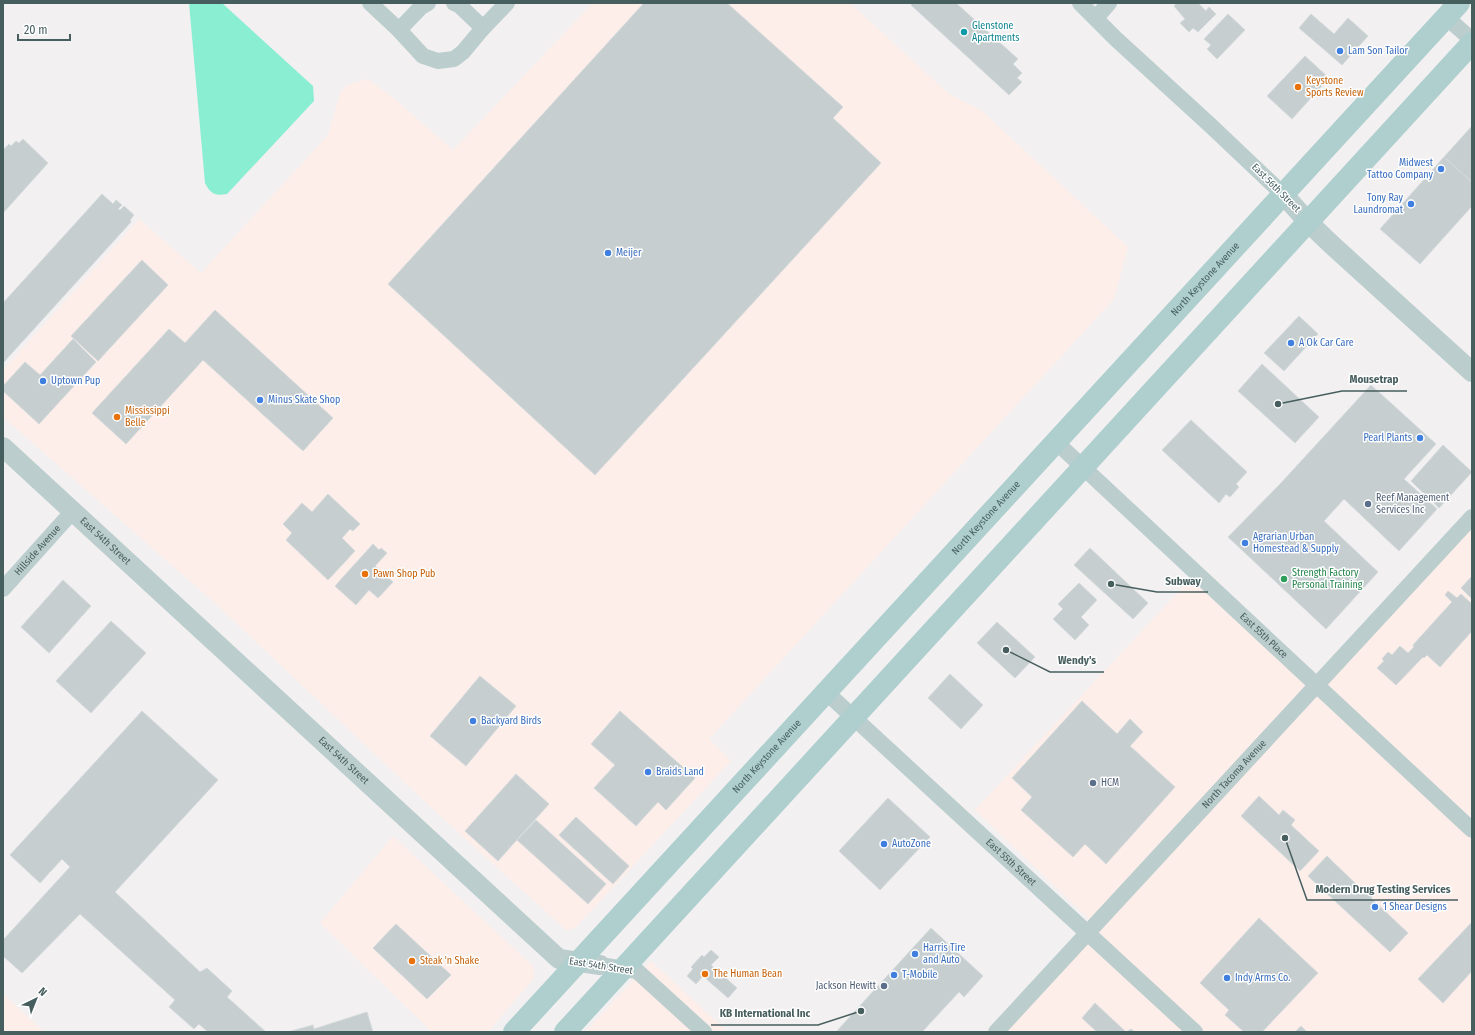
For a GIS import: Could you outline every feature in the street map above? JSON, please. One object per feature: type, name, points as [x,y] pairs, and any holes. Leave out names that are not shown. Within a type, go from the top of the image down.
[{"type":"main road","name":"North Keystone Avenue","points":[[514,1032],[827,693],[1452,10]]},
{"type":"main road","points":[[565,1032],[622,968],[1472,42]]},
{"type":"street","points":[[370,3],[399,30],[423,56],[438,61],[450,60],[463,52],[507,3]]},
{"type":"street","points":[[399,30],[421,7],[428,3]]},
{"type":"street","points":[[454,3],[459,5],[483,28]]},
{"type":"street","name":"East 56th Street","points":[[1080,3],[1116,39],[1210,124],[1284,195],[1308,222],[1472,372]]},
{"type":"street","points":[[1096,18],[1109,3]]},
{"type":"street","points":[[1452,10],[1472,42]]},
{"type":"street","name":"East 55th Place","points":[[1056,442],[1472,830]]},
{"type":"street","name":"East 54th Street","points":[[3,447],[559,959],[637,971],[704,1032]]},
{"type":"street","name":"Hillside Avenue","points":[[3,589],[73,511]]},
{"type":"street","name":"North Tacoma Avenue","points":[[996,1032],[1472,517]]},
{"type":"street","name":"East 55th Street","points":[[827,693],[1195,1032]]},
{"type":"shaded area","points":[[189,3],[222,3],[313,86],[314,101],[227,194],[219,195],[211,192],[205,183]]},
{"type":"shaded area","points":[[593,3],[850,3],[949,94],[981,110],[1128,247],[1114,299],[709,739],[731,761],[575,928],[566,930],[438,814],[217,605],[3,417],[3,370],[139,219],[201,273],[328,135],[340,93],[347,85],[367,79],[390,95],[453,150]]},
{"type":"shaded area","points":[[1472,529],[1472,1032],[985,1032],[1091,921],[975,810],[1192,577],[1326,685]]},
{"type":"shaded area","points":[[393,836],[533,966],[535,977],[488,1032],[432,1032],[320,923]]},
{"type":"shaded area","points":[[651,961],[728,1032],[585,1032]]},
{"type":"shaded area","points":[[3,994],[44,1032],[3,1032]]},
{"type":"building","name":"Meijer","points":[[644,3],[727,3],[843,107],[833,118],[881,163],[595,475],[388,284]]},
{"type":"building","name":"Glenstone Apartments","points":[[913,3],[956,3],[1018,59],[1013,64],[1022,73],[1017,78],[1022,82],[1009,95],[911,5]]},
{"type":"building","points":[[1177,3],[1198,3],[1206,11],[1209,7],[1216,14],[1198,32],[1193,28],[1189,32],[1180,23],[1185,19],[1174,6]]},
{"type":"building","points":[[1228,14],[1245,30],[1217,59],[1207,49],[1211,45],[1204,39]]},
{"type":"building","name":"Lam Son Tailor","points":[[1311,14],[1334,34],[1348,18],[1368,36],[1342,65],[1299,28]]},
{"type":"building","name":"Keystone Sports Review","points":[[1305,56],[1329,78],[1292,119],[1267,96]]},
{"type":"building","points":[[1472,126],[1472,182],[1444,157]]},
{"type":"building","points":[[23,139],[48,163],[3,213],[3,150],[9,144],[11,146],[16,141],[19,143]]},
{"type":"building","points":[[1444,157],[1472,182],[1472,206],[1420,264],[1380,229]]},
{"type":"building","points":[[102,194],[113,204],[116,200],[122,205],[118,209],[120,210],[124,206],[134,215],[130,220],[131,222],[3,363],[3,303]]},
{"type":"building","points":[[142,260],[168,285],[98,361],[71,336]]},
{"type":"building","points":[[215,310],[333,418],[303,451],[203,360],[126,444],[92,413],[169,329],[185,343]]},
{"type":"building","name":"A Ok Car Care","points":[[1299,316],[1318,334],[1284,371],[1264,353]]},
{"type":"building","name":"Uptown Pup","points":[[73,339],[96,362],[39,424],[3,391],[3,386],[25,362],[40,375]]},
{"type":"building","points":[[1262,364],[1319,417],[1295,443],[1238,391]]},
{"type":"building","points":[[1371,385],[1436,444],[1404,479],[1437,509],[1399,551],[1344,499],[1324,521],[1378,572],[1326,629],[1228,537],[1281,483]]},
{"type":"building","points":[[1191,420],[1247,472],[1236,484],[1239,487],[1230,497],[1226,494],[1219,503],[1162,450]]},
{"type":"building","points":[[1443,445],[1472,472],[1439,508],[1411,481]]},
{"type":"building","points":[[328,494],[360,524],[353,531],[350,529],[342,538],[355,551],[328,580],[286,540],[292,533],[283,524],[302,503],[312,512]]},
{"type":"building","name":"Pawn Shop Pub","points":[[373,544],[379,550],[381,548],[387,553],[375,566],[393,582],[378,598],[369,590],[356,605],[335,586]]},
{"type":"building","points":[[1090,548],[1148,603],[1133,619],[1074,565]]},
{"type":"building","points":[[1472,576],[1472,599],[1461,588]]},
{"type":"building","points":[[63,580],[91,606],[49,653],[21,627]]},
{"type":"building","points":[[1079,583],[1097,600],[1081,617],[1089,625],[1075,640],[1053,619],[1063,609],[1058,604]]},
{"type":"building","points":[[1448,591],[1457,598],[1461,594],[1472,604],[1472,631],[1440,667],[1427,655],[1424,658],[1423,657],[1396,685],[1377,668],[1384,661],[1382,659],[1388,652],[1392,655],[1400,646],[1408,653],[1414,647],[1413,645],[1452,602],[1445,595]]},
{"type":"building","points":[[111,621],[146,653],[91,713],[56,681]]},
{"type":"building","points":[[997,622],[1035,657],[1015,678],[977,643]]},
{"type":"building","points":[[950,674],[983,705],[961,729],[928,698]]},
{"type":"building","name":"Backyard Birds","points":[[480,676],[516,706],[466,766],[430,736]]},
{"type":"building","name":"HCM","points":[[1082,701],[1117,734],[1130,719],[1143,732],[1130,746],[1175,787],[1106,864],[1085,844],[1073,857],[1021,810],[1032,797],[1012,778]]},
{"type":"building","points":[[142,711],[218,780],[115,892],[200,972],[207,968],[232,991],[227,997],[266,1032],[208,1032],[199,1024],[194,1029],[169,1007],[175,1000],[80,914],[22,973],[3,956],[3,940],[70,867],[62,859],[40,883],[10,855]]},
{"type":"building","name":"Braids Land","points":[[620,711],[695,778],[666,810],[658,802],[636,826],[594,788],[615,765],[591,744]]},
{"type":"building","points":[[516,774],[549,804],[498,861],[465,831]]},
{"type":"building","points":[[1259,796],[1279,815],[1283,810],[1295,820],[1291,825],[1319,851],[1300,871],[1241,816]]},
{"type":"building","name":"AutoZone","points":[[888,798],[930,837],[880,890],[839,851]]},
{"type":"building","points":[[576,817],[629,866],[613,884],[559,835]]},
{"type":"building","points":[[536,820],[606,884],[588,904],[517,840]]},
{"type":"building","points":[[1327,856],[1359,887],[1361,885],[1373,896],[1371,898],[1408,933],[1390,952],[1308,876]]},
{"type":"building","points":[[1259,918],[1318,973],[1262,1032],[1244,1032],[1225,1015],[1229,1010],[1200,983]]},
{"type":"building","points":[[1472,922],[1472,971],[1443,1003],[1418,979]]},
{"type":"building","points":[[396,924],[451,975],[427,999],[373,948]]},
{"type":"building","points":[[931,928],[983,976],[964,997],[959,992],[922,1032],[836,1032]]},
{"type":"building","name":"The Human Bean","points":[[711,950],[719,957],[711,965],[737,988],[728,998],[703,976],[696,984],[687,976],[693,969],[691,967],[702,955],[704,957]]},
{"type":"building","points":[[1095,1003],[1126,1032],[1097,1032],[1082,1018]]},
{"type":"building","points":[[367,1012],[373,1032],[288,1032],[313,1025],[314,1029]]},
{"type":"building","points":[[1301,1026],[1307,1032],[1295,1032]]},
{"type":"building","points":[[1131,1029],[1135,1032],[1126,1032]]},
{"type":"place","name":"Glenstone Apartments","points":[[964,32]]},
{"type":"place","name":"Lam Son Tailor","points":[[1340,51]]},
{"type":"place","name":"Keystone Sports Review","points":[[1298,87]]},
{"type":"place","name":"Midwest Tattoo Company","points":[[1441,169]]},
{"type":"place","name":"Tony Ray Laundromat","points":[[1411,204]]},
{"type":"place","name":"Meijer","points":[[608,253]]},
{"type":"place","name":"A Ok Car Care","points":[[1291,343]]},
{"type":"place","name":"Uptown Pup","points":[[43,381]]},
{"type":"place","name":"Minus Skate Shop","points":[[260,400]]},
{"type":"place","name":"Mousetrap","points":[[1278,404]]},
{"type":"place","name":"Mississippi Belle","points":[[117,417]]},
{"type":"place","name":"Pearl Plants","points":[[1420,438]]},
{"type":"place","name":"Reef Management Services Inc","points":[[1368,504]]},
{"type":"place","name":"Agrarian Urban Homestead & Supply","points":[[1245,543]]},
{"type":"place","name":"Pawn Shop Pub","points":[[365,574]]},
{"type":"place","name":"Strength Factory Personal Training","points":[[1284,579]]},
{"type":"place","name":"Subway","points":[[1111,584]]},
{"type":"place","name":"Wendy's","points":[[1006,650]]},
{"type":"place","name":"Backyard Birds","points":[[473,721]]},
{"type":"place","name":"Braids Land","points":[[648,772]]},
{"type":"place","name":"HCM","points":[[1093,783]]},
{"type":"place","name":"Modern Drug Testing Services","points":[[1285,838]]},
{"type":"place","name":"AutoZone","points":[[884,844]]},
{"type":"place","name":"1 Shear Designs","points":[[1375,907]]},
{"type":"place","name":"Harris Tire and Auto","points":[[915,954]]},
{"type":"place","name":"Steak 'n Shake","points":[[412,961]]},
{"type":"place","name":"The Human Bean","points":[[705,974]]},
{"type":"place","name":"T-Mobile","points":[[894,975]]},
{"type":"place","name":"Indy Arms Co.","points":[[1227,978]]},
{"type":"place","name":"Jackson Hewitt","points":[[884,986]]},
{"type":"place","name":"KB International Inc","points":[[861,1011]]}]
